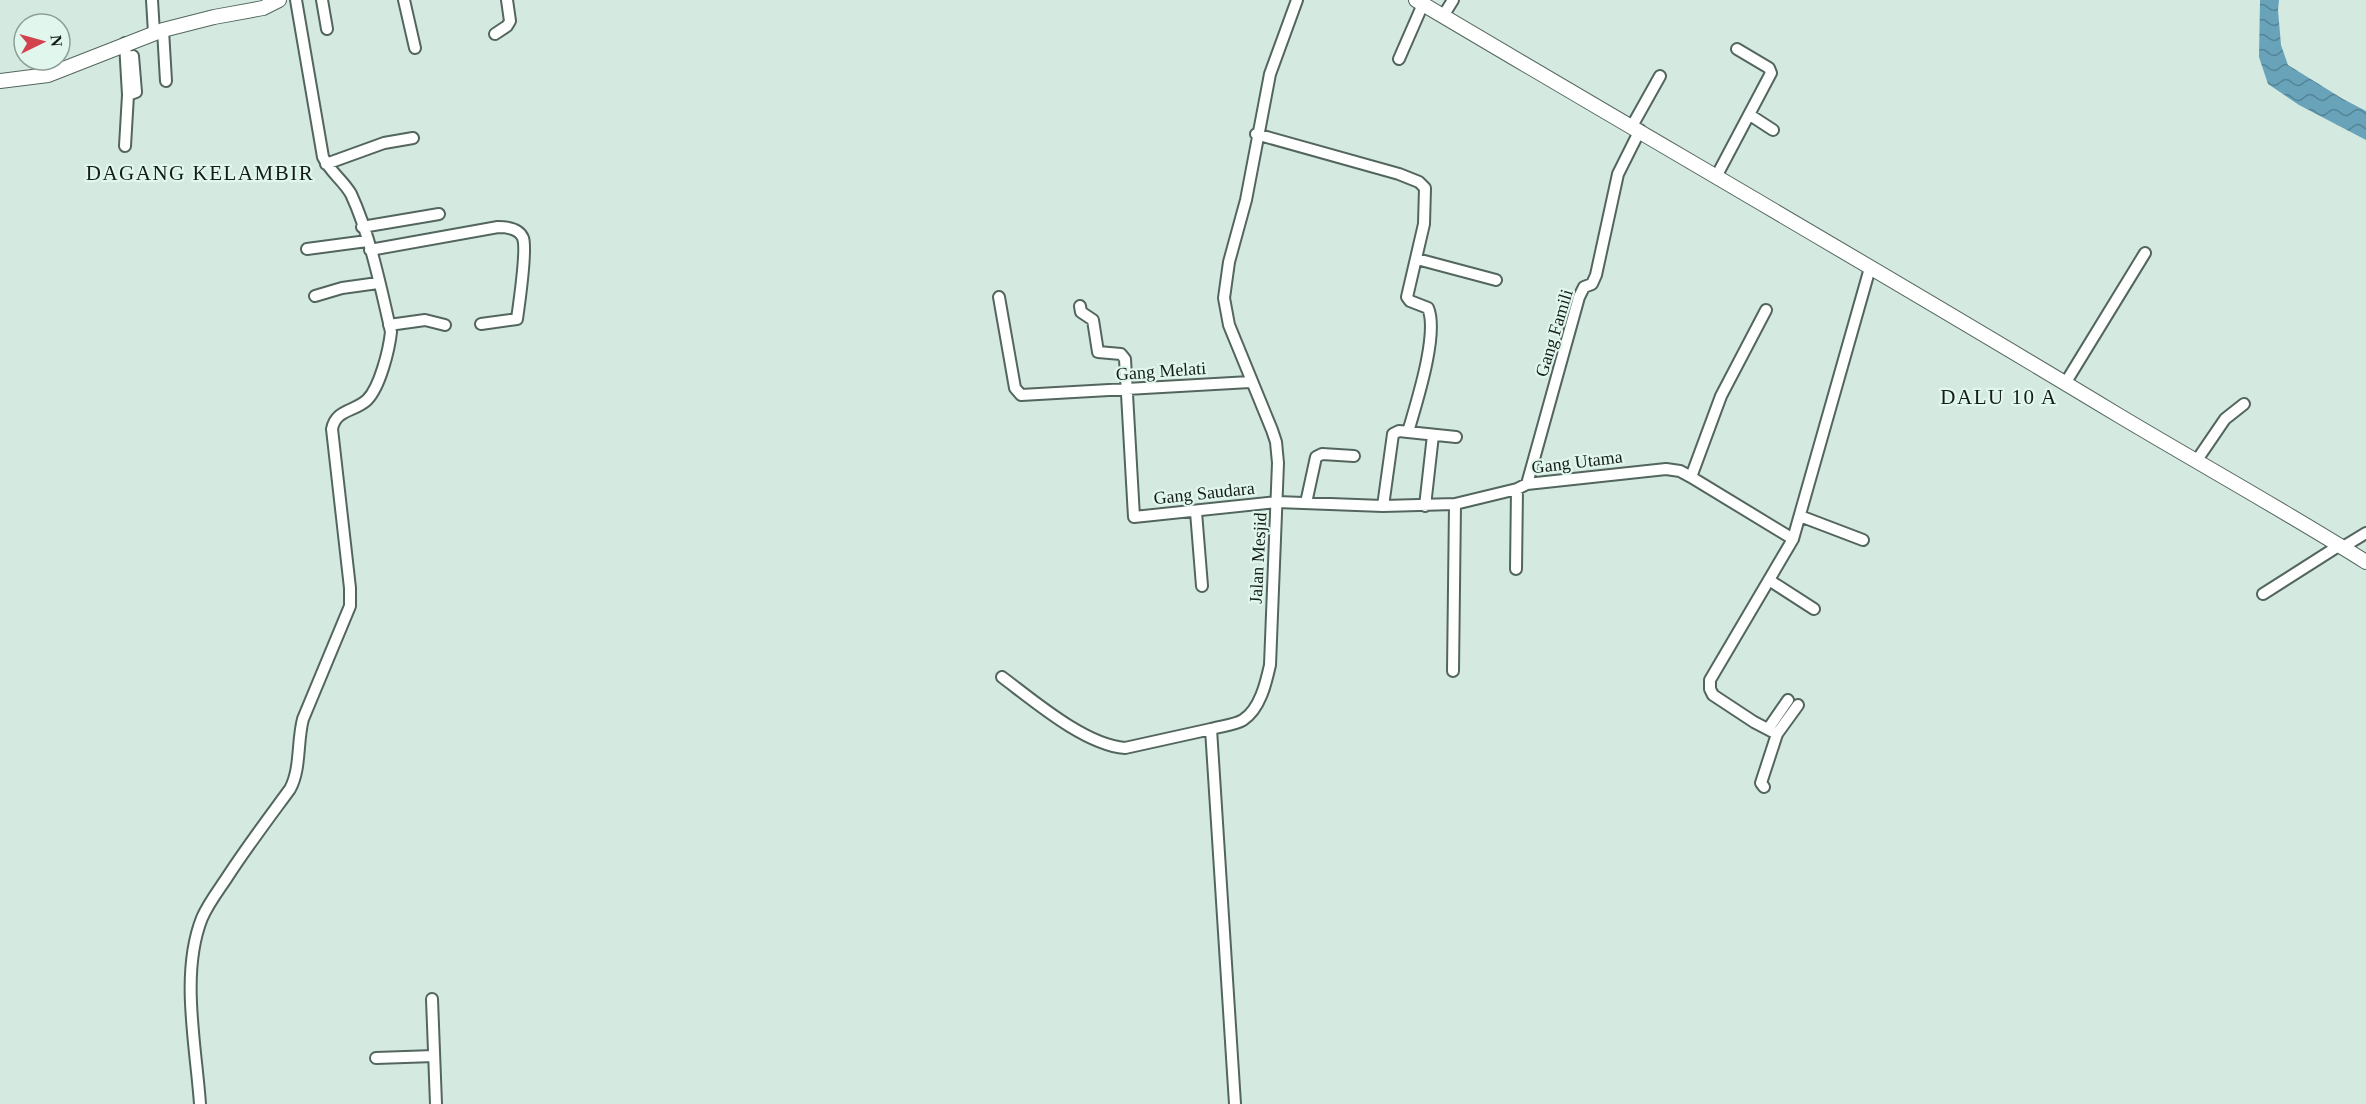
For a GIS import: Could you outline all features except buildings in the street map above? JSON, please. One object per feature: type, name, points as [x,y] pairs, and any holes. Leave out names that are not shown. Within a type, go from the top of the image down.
[{"type":"street","points":[[152,0],[166,81]]},
{"type":"street","points":[[0,81],[56,72],[128,42],[279,0]]},
{"type":"street","points":[[200,1104],[191,992],[191,970],[198,932],[211,902],[249,843],[292,784],[303,719],[348,613],[350,588],[332,429],[339,414],[366,401],[374,390],[390,344],[389,326],[362,226],[350,193],[326,164],[296,0]]},
{"type":"street","points":[[322,0],[327,29]]},
{"type":"street","points":[[404,0],[416,48]]},
{"type":"street","points":[[495,34],[507,26],[510,21],[507,0]]},
{"type":"street","name":"Jalan Mesjid","points":[[1002,677],[1050,713],[1101,744],[1112,747],[1125,748],[1244,720],[1257,704],[1267,681],[1270,665],[1278,463],[1276,442],[1250,382],[1230,325],[1224,298],[1227,272],[1246,200],[1269,74],[1297,0]]},
{"type":"street","points":[[1443,16],[1453,0]]},
{"type":"street","points":[[1399,59],[1420,2],[2066,382],[2366,562]]},
{"type":"street","points":[[125,146],[128,42]]},
{"type":"street","points":[[1716,177],[1771,71],[1758,60],[1737,49]]},
{"type":"street","name":"Gang Famili","points":[[1516,569],[1522,486],[1570,335],[1579,297],[1584,287],[1592,284],[1596,275],[1618,174],[1660,76]]},
{"type":"street","points":[[1750,115],[1773,130]]},
{"type":"street","points":[[1257,134],[1399,174],[1423,184],[1426,208],[1417,259],[1407,297],[1410,301],[1428,308],[1431,322],[1424,371],[1408,432]]},
{"type":"street","points":[[326,164],[384,143],[413,138]]},
{"type":"street","points":[[362,226],[439,214]]},
{"type":"street","points":[[307,249],[368,245],[498,227],[513,229],[519,232],[524,244],[517,319],[481,324]]},
{"type":"street","points":[[2066,382],[2145,253]]},
{"type":"street","points":[[1417,259],[1496,280]]},
{"type":"street","points":[[1773,732],[1713,695],[1709,685],[1711,676],[1793,539],[1870,268]]},
{"type":"street","points":[[315,296],[342,288],[378,283]]},
{"type":"street","name":"Gang Melati","points":[[999,297],[1017,392],[1027,396],[1250,382]]},
{"type":"street","points":[[1080,306],[1081,312],[1093,320],[1098,352],[1124,356],[1128,390]]},
{"type":"street","points":[[1691,477],[1721,396],[1766,310]]},
{"type":"street","points":[[389,326],[425,320],[446,325]]},
{"type":"street","name":"Gang Saudara","points":[[1128,390],[1134,517],[1277,502]]},
{"type":"street","points":[[2197,460],[2225,419],[2244,404]]},
{"type":"street","points":[[1383,506],[1393,434],[1399,430],[1456,437]]},
{"type":"street","points":[[1425,506],[1434,435]]},
{"type":"street","points":[[1306,503],[1316,457],[1322,454],[1354,456]]},
{"type":"street","name":"Gang Utama","points":[[1277,502],[1383,506],[1455,504],[1522,486],[1666,469],[1680,471],[1691,477],[1793,539]]},
{"type":"street","points":[[1453,671],[1455,504]]},
{"type":"street","points":[[1196,512],[1202,586]]},
{"type":"street","points":[[1800,516],[1863,540]]},
{"type":"street","points":[[2263,594],[2366,533]]},
{"type":"street","points":[[1769,580],[1814,609]]},
{"type":"street","points":[[1764,787],[1761,783],[1773,732],[1793,702]]},
{"type":"street","points":[[1211,729],[1235,1104]]},
{"type":"street","points":[[432,999],[436,1104]]},
{"type":"street","points":[[376,1058],[434,1056]]},
{"type":"water","points":[[2260,0],[2279,0],[2281,45],[2288,65],[2366,111],[2366,140],[2299,105],[2268,84],[2259,57]]},
{"type":"district","name":"DAGANG KELAMBIR","points":[[200,173]]},
{"type":"district","name":"DALU 10 A","points":[[1999,397]]}]
